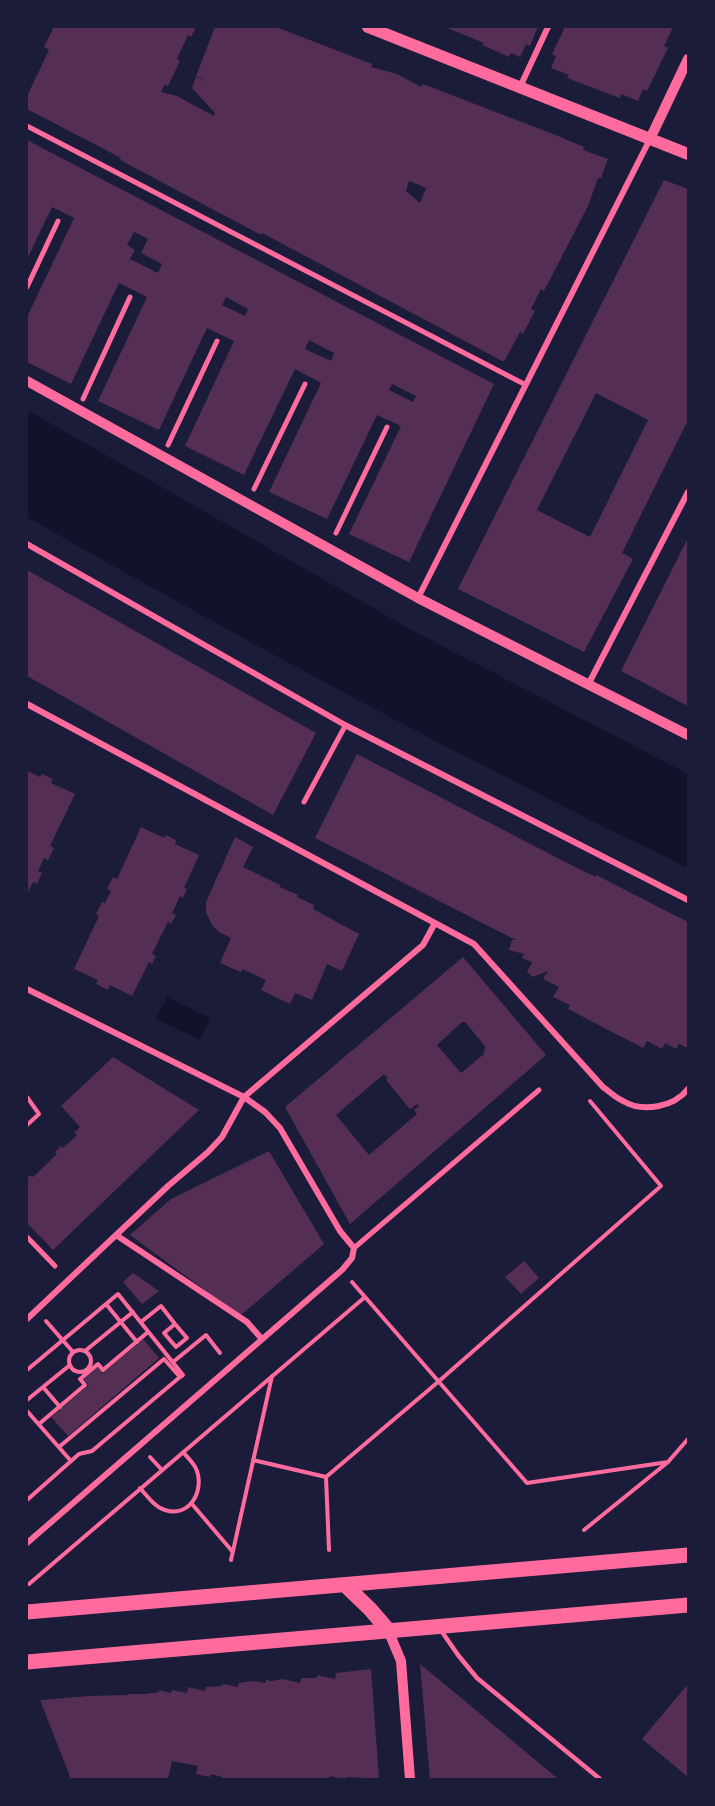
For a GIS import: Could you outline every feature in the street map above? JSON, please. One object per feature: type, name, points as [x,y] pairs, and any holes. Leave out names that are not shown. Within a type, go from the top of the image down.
[{"type":"main road","points":[[370,28],[688,154]]},
{"type":"main road","points":[[27,1612],[688,1555]]},
{"type":"main road","points":[[345,1585],[388,1630]]},
{"type":"main road","points":[[27,1662],[688,1605]]},
{"type":"street","points":[[519,87],[548,27]]},
{"type":"street","points":[[417,598],[650,139],[688,59]]},
{"type":"street","points":[[27,126],[524,384]]},
{"type":"street","points":[[27,287],[58,221]]},
{"type":"street","points":[[83,399],[130,297]]},
{"type":"street","points":[[168,446],[217,341]]},
{"type":"street","points":[[27,381],[417,598],[688,735]]},
{"type":"street","points":[[254,489],[304,384]]},
{"type":"street","points":[[336,533],[387,427]]},
{"type":"street","points":[[588,685],[688,492]]},
{"type":"street","points":[[27,544],[345,725],[688,900]]},
{"type":"street","points":[[27,704],[474,944],[603,1087],[624,1103],[648,1108],[668,1103],[688,1089]]},
{"type":"street","points":[[304,802],[344,728]]},
{"type":"street","points":[[27,1319],[168,1186],[208,1152],[222,1137],[244,1097],[423,945],[435,923]]},
{"type":"street","points":[[27,989],[244,1097],[265,1112],[280,1128],[340,1231],[354,1248]]},
{"type":"street","points":[[27,1543],[342,1270],[352,1258],[354,1248],[539,1090]]},
{"type":"street","points":[[116,1235],[247,1322],[261,1338]]},
{"type":"street","points":[[27,1237],[55,1266]]},
{"type":"street","points":[[388,1630],[401,1661],[410,1779]]},
{"type":"lane","points":[[438,1627],[477,1678],[600,1779]]},
{"type":"path","points":[[27,1097],[39,1114],[27,1125]]},
{"type":"path","points":[[326,1477],[661,1186],[586,1097]]},
{"type":"path","points":[[348,1277],[527,1484],[668,1461]]},
{"type":"path","points":[[27,1370],[62,1338],[118,1294],[183,1375],[92,1451],[79,1454],[70,1461],[27,1500]]},
{"type":"path","points":[[29,1584],[365,1297]]},
{"type":"path","points":[[106,1304],[137,1341]]},
{"type":"path","points":[[141,1322],[160,1306],[187,1338],[176,1347],[164,1333],[175,1324]]},
{"type":"path","points":[[85,1351],[133,1312]]},
{"type":"path","points":[[39,1424],[86,1385],[80,1379],[89,1371],[98,1364],[103,1370],[148,1332]]},
{"type":"path","points":[[173,1362],[206,1335],[223,1356]]},
{"type":"path","points":[[62,1338],[73,1352]]},
{"type":"path","points":[[85,1351],[91,1360],[89,1371],[77,1372],[70,1365],[73,1352],[85,1351]]},
{"type":"path","points":[[59,1447],[164,1359],[180,1377]]},
{"type":"path","points":[[27,1400],[70,1365]]},
{"type":"path","points":[[231,1560],[272,1376]]},
{"type":"path","points":[[43,1387],[60,1407]]},
{"type":"path","points":[[27,1411],[70,1461]]},
{"type":"path","points":[[584,1530],[668,1461],[688,1439]]},
{"type":"path","points":[[145,1450],[162,1470]]},
{"type":"path","points":[[140,1488],[155,1504],[165,1510],[184,1509],[192,1504],[196,1497],[199,1479],[197,1469],[183,1452]]},
{"type":"path","points":[[253,1460],[326,1477]]},
{"type":"path","points":[[326,1477],[329,1550]]},
{"type":"path","points":[[192,1504],[233,1552]]},
{"type":"shaded area","points":[[27,410],[417,633],[688,774],[688,868],[520,785],[354,698],[27,517]]},
{"type":"shaded area","points":[[167,997],[210,1018],[200,1040],[156,1019]]},
{"type":"building","points":[[54,27],[196,27],[191,37],[188,35],[177,59],[180,61],[168,86],[165,84],[161,92],[177,96],[214,116],[215,113],[192,88],[196,77],[210,82],[196,76],[215,27],[276,27],[372,64],[371,67],[397,74],[421,87],[423,84],[558,136],[584,147],[583,150],[608,159],[588,206],[544,291],[541,289],[531,309],[535,311],[523,334],[520,332],[504,362],[27,109],[27,96],[49,50],[44,47]],"holes":[[[409,181],[426,188],[420,203],[406,191]]]},
{"type":"building","points":[[445,27],[538,27],[530,46],[526,44],[520,57],[511,53],[509,57],[482,45],[484,43],[489,45]]},
{"type":"building","points":[[565,27],[673,27],[664,46],[668,48],[647,91],[643,89],[638,101],[621,94],[620,98],[567,78],[569,75],[551,68],[556,56],[552,54]]},
{"type":"building","points":[[27,140],[494,384],[409,562],[349,534],[401,426],[377,415],[327,519],[269,492],[321,383],[295,369],[244,475],[185,446],[234,341],[207,328],[159,430],[98,401],[147,297],[119,283],[71,384],[27,362],[27,317],[74,218],[52,207],[27,259]],"holes":[[[134,232],[148,239],[141,253],[162,264],[158,273],[130,259],[135,250],[127,245]],[[226,297],[248,309],[245,316],[222,305]],[[309,340],[334,353],[331,361],[305,349]],[[392,384],[416,396],[413,402],[389,390]]]},
{"type":"building","points":[[664,180],[688,189],[688,420],[622,553],[633,559],[584,652],[458,589]],"holes":[[[596,393],[648,420],[590,537],[537,510]]]},
{"type":"building","points":[[688,538],[688,706],[621,671]]},
{"type":"building","points":[[27,570],[316,733],[273,815],[27,676]]},
{"type":"building","points":[[357,754],[571,865],[596,877],[596,875],[688,922],[688,1048],[679,1044],[676,1049],[665,1043],[662,1049],[647,1041],[643,1048],[568,1009],[570,1005],[553,997],[559,987],[543,979],[548,971],[533,977],[527,972],[532,962],[522,958],[524,954],[509,950],[512,940],[516,940],[315,838]]},
{"type":"building","points":[[27,771],[40,777],[42,774],[53,779],[51,783],[75,794],[50,846],[54,848],[48,860],[44,858],[38,871],[42,873],[37,884],[33,882],[27,894]]},
{"type":"building","points":[[141,827],[164,838],[166,835],[176,840],[175,844],[199,855],[184,888],[187,889],[183,898],[180,896],[172,913],[176,915],[171,924],[168,922],[152,954],[156,956],[152,964],[149,962],[132,996],[110,985],[108,990],[96,984],[98,980],[74,969],[99,916],[96,914],[111,891],[107,889],[113,877],[117,879]]},
{"type":"building","points":[[235,837],[253,847],[243,867],[298,895],[297,897],[314,905],[313,909],[359,934],[342,971],[327,964],[312,1000],[295,993],[290,1004],[261,990],[266,980],[242,969],[241,972],[220,963],[231,938],[219,932],[212,925],[206,912],[206,902]]},
{"type":"building","points":[[463,957],[546,1055],[350,1224],[285,1107]],"holes":[[[462,1022],[465,1022],[485,1046],[484,1054],[461,1073],[437,1045]],[[384,1074],[388,1078],[386,1080],[410,1109],[417,1104],[419,1106],[414,1110],[417,1114],[369,1155],[336,1115]]]},
{"type":"building","points":[[113,1057],[199,1110],[53,1250],[27,1223],[27,1178],[30,1175],[33,1177],[57,1154],[55,1152],[61,1146],[63,1148],[77,1135],[74,1133],[80,1127],[61,1106]]},
{"type":"building","points":[[269,1151],[324,1244],[240,1316],[130,1235],[171,1199]]},
{"type":"building","points":[[524,1261],[539,1278],[521,1294],[505,1277]]},
{"type":"building","points":[[133,1273],[159,1291],[142,1304],[123,1282]]},
{"type":"building","points":[[143,1339],[159,1358],[68,1436],[51,1417],[89,1385],[83,1379],[97,1366],[103,1373]]},
{"type":"building","points":[[420,1664],[453,1691],[558,1779],[430,1779]]},
{"type":"building","points":[[371,1669],[379,1779],[347,1777],[343,1779],[330,1776],[329,1779],[222,1779],[222,1777],[211,1774],[210,1777],[196,1774],[198,1766],[172,1761],[168,1779],[71,1779],[40,1700],[145,1694],[159,1692],[159,1690],[187,1693],[188,1687],[205,1691],[206,1687],[223,1684],[238,1687],[239,1683],[254,1681],[265,1683],[266,1680],[283,1679],[300,1683],[301,1678],[317,1678],[317,1675],[335,1679],[336,1673]]},
{"type":"building","points":[[688,1684],[688,1777],[642,1739]]}]
